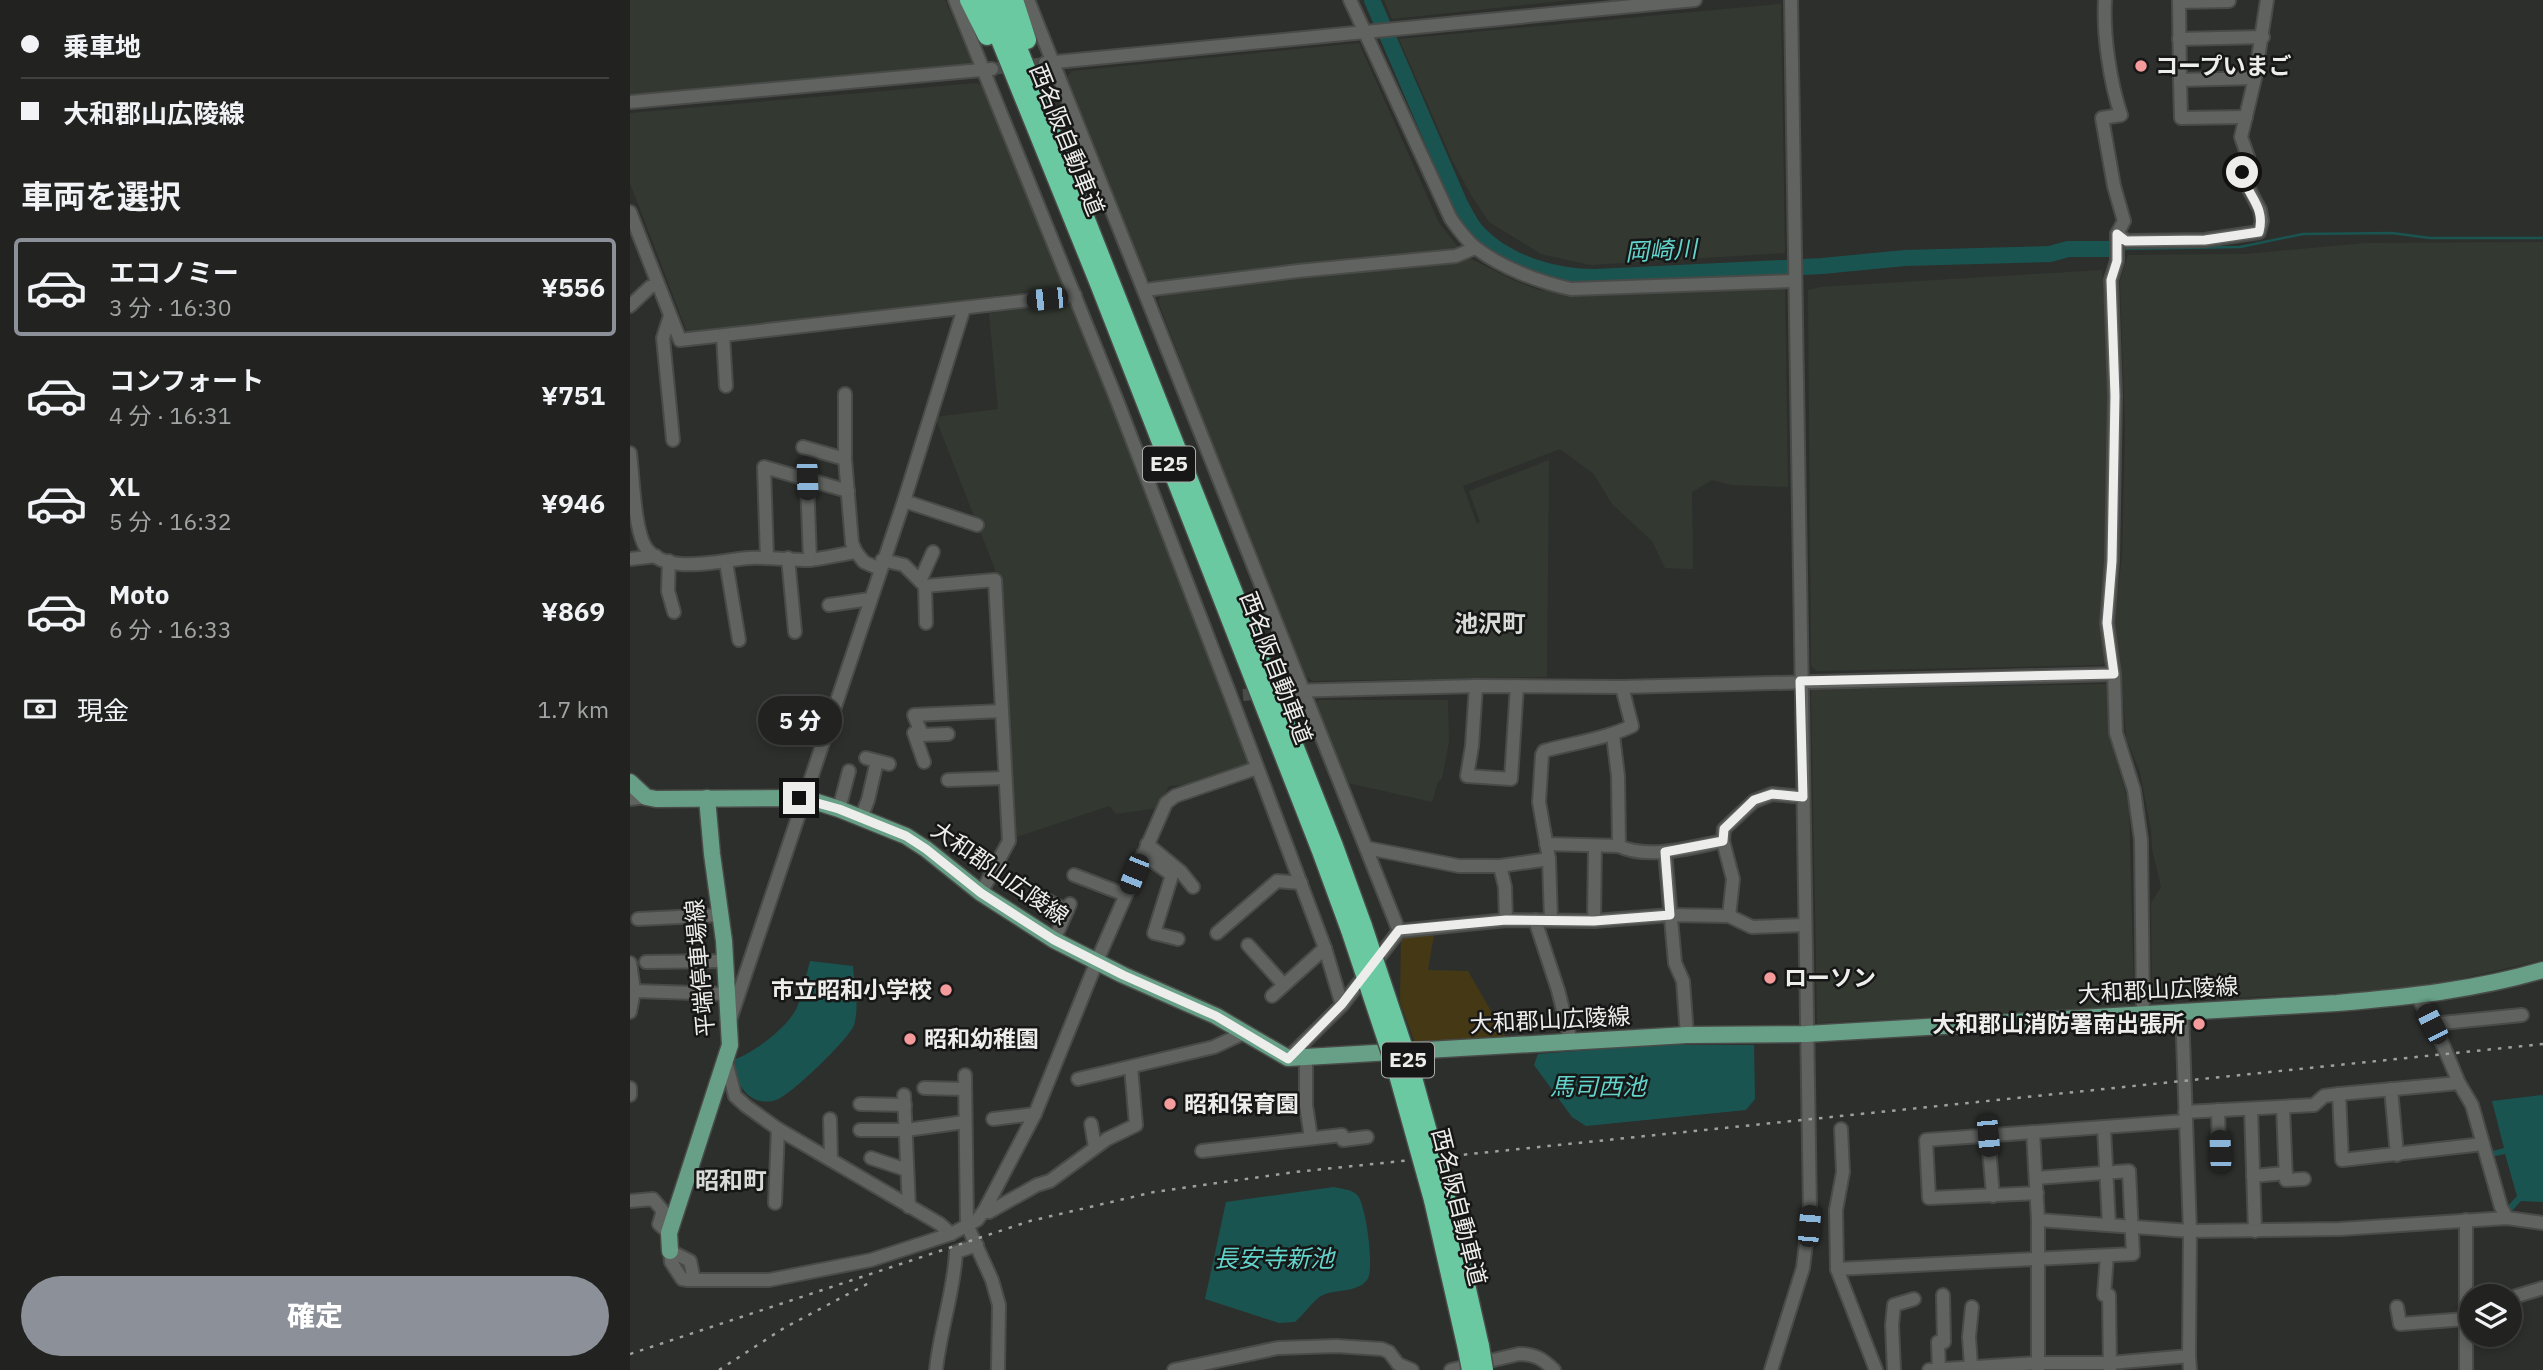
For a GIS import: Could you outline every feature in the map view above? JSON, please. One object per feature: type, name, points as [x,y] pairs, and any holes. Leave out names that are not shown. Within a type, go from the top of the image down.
[{"type":"highway","points":[[969,0],[1051,165]]},
{"type":"highway","name":"西名阪自動車道","points":[[984,0],[1316,838],[1357,928]]},
{"type":"highway","name":"西名阪自動車道","points":[[999,0],[1334,846],[1397,1070],[1440,1198],[1474,1348],[1484,1370]]},
{"type":"highway","points":[[1014,0],[1109,275]]},
{"type":"highway","name":"西名阪自動車道","points":[[1471,1370],[1474,1348]]},
{"type":"main road","name":"大和郡山広陵線","points":[[630,782],[638,798],[804,798],[906,836],[981,893],[1054,940],[1246,1032],[1288,1059],[1687,1035],[1806,1034],[2418,996],[2467,990],[2543,970]]},
{"type":"main road","name":"平端停車場線","points":[[670,1251],[669,1233],[730,1045],[725,961],[707,798]]},
{"type":"street","points":[[955,0],[988,70],[1074,295],[1237,696],[1257,768],[1325,948],[1342,1004]]},
{"type":"street","points":[[1028,0],[1050,63],[1145,290],[1399,930]]},
{"type":"street","points":[[1350,0],[1451,219],[1475,248],[1521,273],[1550,285],[1571,289],[1795,279]]},
{"type":"street","points":[[1050,63],[1695,0]]},
{"type":"street","points":[[1771,1370],[1803,1268],[1810,1210],[1790,0]]},
{"type":"street","points":[[2105,0],[2104,18],[2115,98],[2120,115],[2102,118],[2114,186],[2124,220],[2117,236],[2117,257],[2111,280],[2115,396],[2112,561],[2107,623],[2114,674],[2116,733],[2134,790],[2141,840],[2143,1013]]},
{"type":"street","points":[[2117,236],[2126,241],[2205,240],[2259,232],[2262,222],[2260,210],[2242,172],[2248,157],[2241,137],[2263,37],[2267,0]]},
{"type":"street","points":[[2229,1],[2179,1],[2181,118],[2246,117]]},
{"type":"street","points":[[2179,39],[2263,37]]},
{"type":"street","points":[[630,102],[988,70]]},
{"type":"street","points":[[2180,80],[2255,78]]},
{"type":"street","points":[[630,212],[680,340],[1074,295]]},
{"type":"street","points":[[1145,290],[1298,271],[1456,257],[1475,248]]},
{"type":"street","points":[[630,306],[650,287],[657,285]]},
{"type":"street","points":[[727,1027],[748,973],[904,500],[964,308]]},
{"type":"street","points":[[670,316],[663,338],[673,440]]},
{"type":"street","points":[[723,336],[726,386]]},
{"type":"street","points":[[845,394],[845,459],[852,543],[864,562],[904,565],[923,584],[995,580],[1009,841],[981,893]]},
{"type":"street","points":[[803,447],[845,459]]},
{"type":"street","points":[[630,453],[639,535],[647,550],[663,559]]},
{"type":"street","points":[[767,558],[764,467],[848,491]]},
{"type":"street","points":[[807,479],[810,560]]},
{"type":"street","points":[[904,500],[977,525]]},
{"type":"street","points":[[630,559],[663,559],[693,565],[747,558],[810,560],[856,552]]},
{"type":"street","points":[[926,623],[923,584],[933,552]]},
{"type":"street","points":[[788,558],[795,632]]},
{"type":"street","points":[[663,559],[674,612]]},
{"type":"street","points":[[726,562],[739,640]]},
{"type":"street","points":[[829,605],[870,599]]},
{"type":"street","points":[[1288,691],[1476,686],[1622,687],[2114,674]]},
{"type":"street","points":[[1476,686],[1467,776],[1511,779],[1517,687]]},
{"type":"street","points":[[1551,920],[1549,859],[1539,802],[1542,755],[1544,751],[1613,735],[1632,726],[1622,687]]},
{"type":"street","points":[[948,734],[922,735],[915,715],[1002,710]]},
{"type":"street","points":[[920,730],[914,733],[924,762]]},
{"type":"street","points":[[1613,735],[1618,776],[1619,846]]},
{"type":"street","points":[[861,818],[877,761]]},
{"type":"street","points":[[670,1251],[671,1262],[682,1279],[769,1280],[871,1260],[951,1234],[977,1220],[1035,1114],[1097,961],[1166,803],[1172,798],[1257,768]]},
{"type":"street","points":[[839,809],[849,771]]},
{"type":"street","points":[[948,780],[1005,778]]},
{"type":"street","points":[[1729,916],[1733,879],[1723,841],[1724,829],[1754,800],[1772,794],[1803,797]]},
{"type":"street","points":[[1546,844],[1619,846],[1629,851],[1665,852],[1723,841]]},
{"type":"street","points":[[1594,921],[1595,846]]},
{"type":"street","points":[[1367,848],[1459,866],[1500,866],[1549,859]]},
{"type":"street","points":[[1145,849],[1181,872],[1193,887]]},
{"type":"street","points":[[1145,849],[1171,875],[1154,933],[1178,940]]},
{"type":"street","points":[[1665,852],[1675,963],[1683,981],[1687,1035]]},
{"type":"street","points":[[1500,866],[1505,887],[1506,920]]},
{"type":"street","points":[[1074,875],[1126,894]]},
{"type":"street","points":[[1217,933],[1277,881],[1301,883]]},
{"type":"street","points":[[1045,899],[1069,908],[1054,940]]},
{"type":"street","points":[[638,919],[720,915]]},
{"type":"street","points":[[1288,1059],[1342,1004],[1399,930],[1506,920],[1594,921],[1670,915],[1729,916],[1752,927],[1805,925]]},
{"type":"street","points":[[1535,920],[1558,990],[1571,1042]]},
{"type":"street","points":[[1248,946],[1283,984]]},
{"type":"street","points":[[1272,996],[1325,948]]},
{"type":"street","points":[[646,962],[725,961]]},
{"type":"street","points":[[630,963],[634,991],[630,1012]]},
{"type":"street","points":[[634,991],[726,994]]},
{"type":"street","points":[[2418,996],[2472,1105],[2501,1207],[2507,1218]]},
{"type":"street","points":[[2182,1012],[2190,1231],[2190,1370]]},
{"type":"street","points":[[2432,1024],[2522,1014]]},
{"type":"street","points":[[1078,1079],[1214,1047],[1246,1032]]},
{"type":"street","points":[[1306,1059],[1306,1105],[1311,1138]]},
{"type":"street","points":[[726,1061],[736,1096],[778,1129],[940,1224],[951,1234]]},
{"type":"street","points":[[984,1211],[989,1212],[1037,1185],[1051,1181],[1095,1147],[1136,1125],[1131,1067]]},
{"type":"street","points":[[965,1075],[967,1225],[992,1280],[999,1305],[998,1370]]},
{"type":"street","points":[[2037,1193],[1929,1198],[1926,1139],[2104,1128],[2218,1110],[2314,1105],[2324,1096],[2339,1094],[2459,1083]]},
{"type":"street","points":[[630,1088],[630,1095]]},
{"type":"street","points":[[924,1088],[965,1088]]},
{"type":"street","points":[[2391,1089],[2397,1156]]},
{"type":"street","points":[[2339,1094],[2342,1160],[2397,1156],[2483,1144]]},
{"type":"street","points":[[860,1104],[905,1100],[909,1207]]},
{"type":"street","points":[[2283,1107],[2286,1180],[2304,1179]]},
{"type":"street","points":[[2250,1109],[2255,1231]]},
{"type":"street","points":[[2218,1110],[2220,1151]]},
{"type":"street","points":[[993,1119],[1035,1114]]},
{"type":"street","points":[[830,1119],[831,1160]]},
{"type":"street","points":[[860,1130],[906,1130],[965,1122]]},
{"type":"street","points":[[1091,1124],[1095,1147]]},
{"type":"street","points":[[2104,1128],[2109,1224]]},
{"type":"street","points":[[775,1203],[778,1129]]},
{"type":"street","points":[[1841,1129],[1843,1172],[1836,1210],[1837,1269],[1876,1370]]},
{"type":"street","points":[[2033,1132],[2039,1220],[2038,1366]]},
{"type":"street","points":[[1202,1150],[1342,1135],[1343,1140],[1367,1137]]},
{"type":"street","points":[[1988,1136],[1993,1196]]},
{"type":"street","points":[[871,1158],[907,1170]]},
{"type":"street","points":[[1837,1269],[2133,1254],[2129,1171],[2036,1178]]},
{"type":"street","points":[[2253,1175],[2286,1173]]},
{"type":"street","points":[[630,1201],[653,1199],[663,1211],[659,1224],[669,1233]]},
{"type":"street","points":[[2039,1220],[2190,1231],[2340,1229],[2507,1218],[2543,1223]]},
{"type":"street","points":[[2466,1220],[2467,1284]]},
{"type":"street","points":[[936,1370],[942,1328],[955,1276],[956,1252],[977,1245]]},
{"type":"street","points":[[2106,1256],[2104,1295],[2109,1295],[2110,1367]]},
{"type":"street","points":[[2522,1294],[2543,1288]]},
{"type":"street","points":[[1943,1295],[1944,1342],[1938,1342],[1934,1370],[1971,1366],[2110,1367],[2189,1356]]},
{"type":"street","points":[[1894,1370],[1894,1305],[1914,1299]]},
{"type":"street","points":[[1971,1366],[1969,1337],[1972,1307]]},
{"type":"street","points":[[2397,1307],[2400,1324],[2459,1312]]},
{"type":"street","points":[[1174,1370],[1278,1348],[1336,1346],[1382,1349],[1389,1352],[1398,1364],[1412,1370]]},
{"type":"street","points":[[2466,1370],[2467,1347]]},
{"type":"street","points":[[1451,1370],[1530,1354],[1539,1357],[1554,1370]]},
{"type":"shaded area","points":[[630,0],[945,0],[973,64],[630,99]]},
{"type":"shaded area","points":[[1384,0],[1571,0],[1392,19]]},
{"type":"shaded area","points":[[1781,4],[1785,253],[1590,265],[1541,254],[1489,222],[1471,195],[1452,160],[1399,39]]},
{"type":"shaded area","points":[[1359,43],[1439,223],[1459,248],[1152,282],[1146,276],[1067,77],[1072,71]]},
{"type":"shaded area","points":[[977,83],[985,88],[1063,288],[687,332],[630,183],[630,113]]},
{"type":"shaded area","points":[[2543,242],[2543,960],[2415,989],[2152,1002],[2151,903],[2161,887],[2140,772],[2126,738],[2120,658],[2114,629],[2122,558],[2125,428],[2120,282],[2128,255],[2246,254],[2365,243]]},
{"type":"shaded area","points":[[1471,259],[1539,290],[1558,292],[1584,294],[1785,286],[1788,487],[1731,485],[1712,480],[1692,492],[1693,569],[1665,568],[1652,541],[1612,504],[1594,474],[1560,449],[1463,486],[1477,524],[1480,522],[1469,491],[1549,460],[1547,677],[1313,681],[1304,675],[1262,574],[1158,301],[1163,293]]},
{"type":"shaded area","points":[[2102,270],[2110,385],[2108,658],[2102,665],[1817,671],[1811,666],[1808,290],[1821,287]]},
{"type":"shaded area","points":[[1069,303],[1250,758],[1246,769],[1203,784],[1169,786],[1158,808],[1116,814],[1109,806],[1011,839],[995,569],[935,417],[998,409],[989,313]]},
{"type":"shaded area","points":[[2107,684],[2109,736],[2129,806],[2134,998],[2131,1006],[1817,1023],[1811,690]]},
{"type":"shaded area","points":[[1319,700],[1448,700],[1449,742],[1442,778],[1438,782],[1432,802],[1348,783],[1315,705]]},
{"type":"shaded area","points":[[1434,935],[1428,970],[1468,971],[1506,1037],[1416,1046],[1400,1002],[1401,938]]},
{"type":"water","points":[[810,961],[853,966],[857,1003],[854,1025],[831,1053],[794,1088],[776,1100],[758,1100],[745,1092],[740,1085],[735,1059],[762,1044],[788,1021],[798,1005]]},
{"type":"water","name":"馬司西池","points":[[1650,1045],[1754,1045],[1755,1099],[1746,1110],[1586,1126],[1572,1117],[1534,1065],[1538,1054]]},
{"type":"water","points":[[2543,1095],[2543,1202],[2521,1201],[2511,1212],[2506,1208],[2517,1196],[2505,1154],[2491,1157],[2489,1152],[2504,1148],[2492,1101]]},
{"type":"water","name":"長安寺新池","points":[[1334,1187],[1356,1194],[1364,1212],[1370,1264],[1367,1280],[1362,1285],[1318,1298],[1295,1322],[1279,1323],[1205,1299],[1226,1202]]},
{"type":"waterway","name":"岡崎川","points":[[1372,0],[1470,223],[1491,244],[1533,267],[1596,277],[1822,266],[1905,258],[2050,254],[2068,249],[2112,249]]},
{"type":"waterway","points":[[2121,249],[2240,247],[2303,234],[2392,233],[2430,238],[2543,238]]},
{"type":"tunnel","points":[[992,69],[1045,63]]},
{"type":"tunnel","points":[[1243,695],[1267,693]]},
{"type":"railway","points":[[630,1354],[1030,1221],[1154,1192],[1295,1172],[2543,1044]]},
{"type":"railway","points":[[719,1370],[784,1328],[869,1283]]},
{"type":"place","name":"コープいまご","points":[[2141,66]]},
{"type":"place","name":"ローソン","points":[[1770,978]]},
{"type":"place","name":"市立昭和小学校","points":[[946,990]]},
{"type":"place","name":"大和郡山消防署南出張所","points":[[2199,1024]]},
{"type":"place","name":"昭和幼稚園","points":[[910,1039]]},
{"type":"place","name":"昭和保育園","points":[[1170,1104]]},
{"type":"district","name":"池沢町","points":[[1490,624]]},
{"type":"district","name":"昭和町","points":[[731,1181]]},
{"type":"route","points":[[799,798],[839,809],[906,836],[936,856],[981,893],[1054,940],[1152,989],[1216,1016],[1288,1059],[1342,1004],[1399,930],[1506,920],[1594,921],[1670,915],[1665,852],[1723,841],[1724,829],[1754,800],[1763,796],[1772,794],[1803,797],[1800,681],[2114,674],[2107,623],[2112,561],[2115,396],[2111,280],[2117,261],[2117,234],[2126,241],[2205,240],[2259,232],[2262,222],[2260,210],[2242,172]]}]
